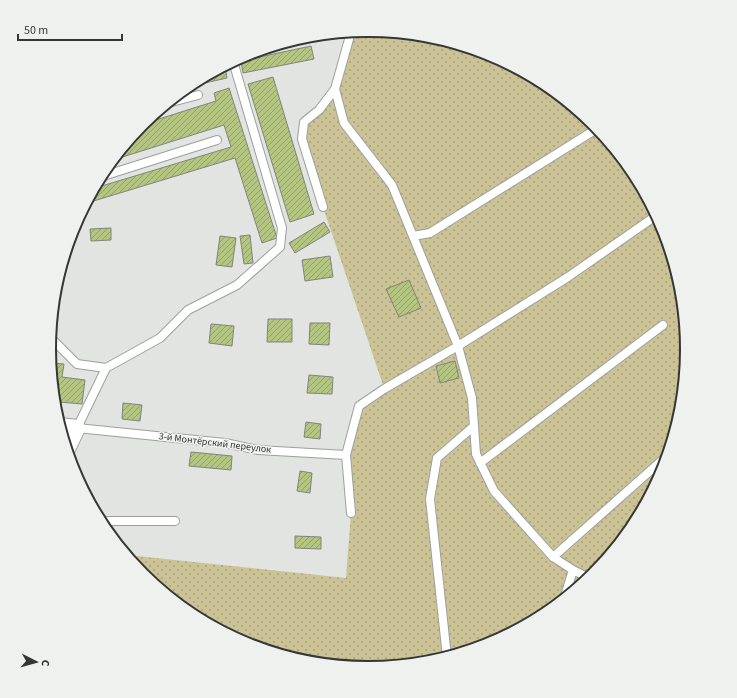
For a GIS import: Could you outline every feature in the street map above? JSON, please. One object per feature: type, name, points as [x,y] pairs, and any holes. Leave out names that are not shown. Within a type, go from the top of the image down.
[{"type":"street","name":"3-й Монтёрский переулок","points":[[66,427],[77,428]]},
{"type":"street","points":[[70,441],[77,428]]},
{"type":"lane","points":[[323,207],[302,139],[304,122],[319,110],[335,89],[349,38]]},
{"type":"lane","points":[[77,428],[106,368],[160,338],[188,310],[237,285],[280,247],[282,228],[236,67]]},
{"type":"lane","points":[[335,89],[344,123],[392,185],[458,346],[472,398],[476,454],[494,491],[553,557],[584,575]]},
{"type":"lane","points":[[181,99],[198,95]]},
{"type":"lane","points":[[413,236],[430,233],[592,132]]},
{"type":"lane","points":[[111,174],[217,140]]},
{"type":"lane","points":[[351,513],[346,455],[359,406],[384,388],[458,346],[568,277],[652,219]]},
{"type":"lane","points":[[480,463],[663,325]]},
{"type":"lane","points":[[56,343],[77,364],[106,368]]},
{"type":"lane","points":[[445,651],[430,499],[437,458],[474,426]]},
{"type":"lane","name":"3-й Монтёрский переулок","points":[[77,428],[225,443],[258,450],[346,455]]},
{"type":"lane","points":[[553,557],[658,465]]},
{"type":"lane","points":[[108,521],[175,521]]},
{"type":"lane","points":[[567,590],[573,570]]},
{"type":"shaded area","points":[[368,37],[429,43],[469,54],[506,69],[542,90],[558,101],[589,128],[616,159],[639,193],[657,230],[664,249],[675,288],[678,308],[680,329],[680,369],[675,410],[670,430],[657,468],[648,487],[639,505],[616,539],[589,570],[574,584],[558,597],[524,619],[506,629],[469,644],[429,655],[409,658],[368,661],[328,658],[288,650],[249,637],[212,619],[179,597],[163,584],[135,556],[346,578],[351,513],[346,455],[359,406],[384,388],[323,207],[302,139],[304,122],[335,89],[349,38]]},
{"type":"building","points":[[311,46],[314,59],[243,73],[242,64],[260,57]]},
{"type":"building","points":[[226,72],[227,78],[207,82]]},
{"type":"building","points":[[273,77],[314,214],[290,222],[248,84]]},
{"type":"building","points":[[229,88],[277,238],[262,243],[235,158],[94,201],[103,186],[231,147],[224,125],[123,157],[157,120],[216,101],[214,93]]},
{"type":"building","points":[[324,222],[330,232],[295,253],[289,243]]},
{"type":"building","points":[[111,228],[111,240],[91,241],[90,229]]},
{"type":"building","points":[[250,235],[253,263],[244,264],[240,236]]},
{"type":"building","points":[[220,236],[236,238],[232,267],[216,265]]},
{"type":"building","points":[[330,256],[333,277],[305,281],[302,260]]},
{"type":"building","points":[[409,280],[421,308],[399,317],[386,289]]},
{"type":"building","points":[[268,319],[292,319],[292,342],[267,342]]},
{"type":"building","points":[[310,323],[330,323],[329,345],[309,344]]},
{"type":"building","points":[[211,324],[234,326],[232,346],[209,343]]},
{"type":"building","points":[[455,361],[459,378],[440,383],[436,366]]},
{"type":"building","points":[[57,363],[64,364],[62,377],[85,380],[82,404],[61,402]]},
{"type":"building","points":[[309,375],[333,377],[332,394],[307,393]]},
{"type":"building","points":[[123,403],[142,405],[140,421],[122,419]]},
{"type":"building","points":[[306,422],[321,424],[320,439],[304,437]]},
{"type":"building","points":[[191,452],[232,456],[231,470],[189,466]]},
{"type":"building","points":[[300,471],[312,473],[310,493],[297,491]]},
{"type":"building","points":[[295,536],[321,537],[321,549],[295,548]]}]
